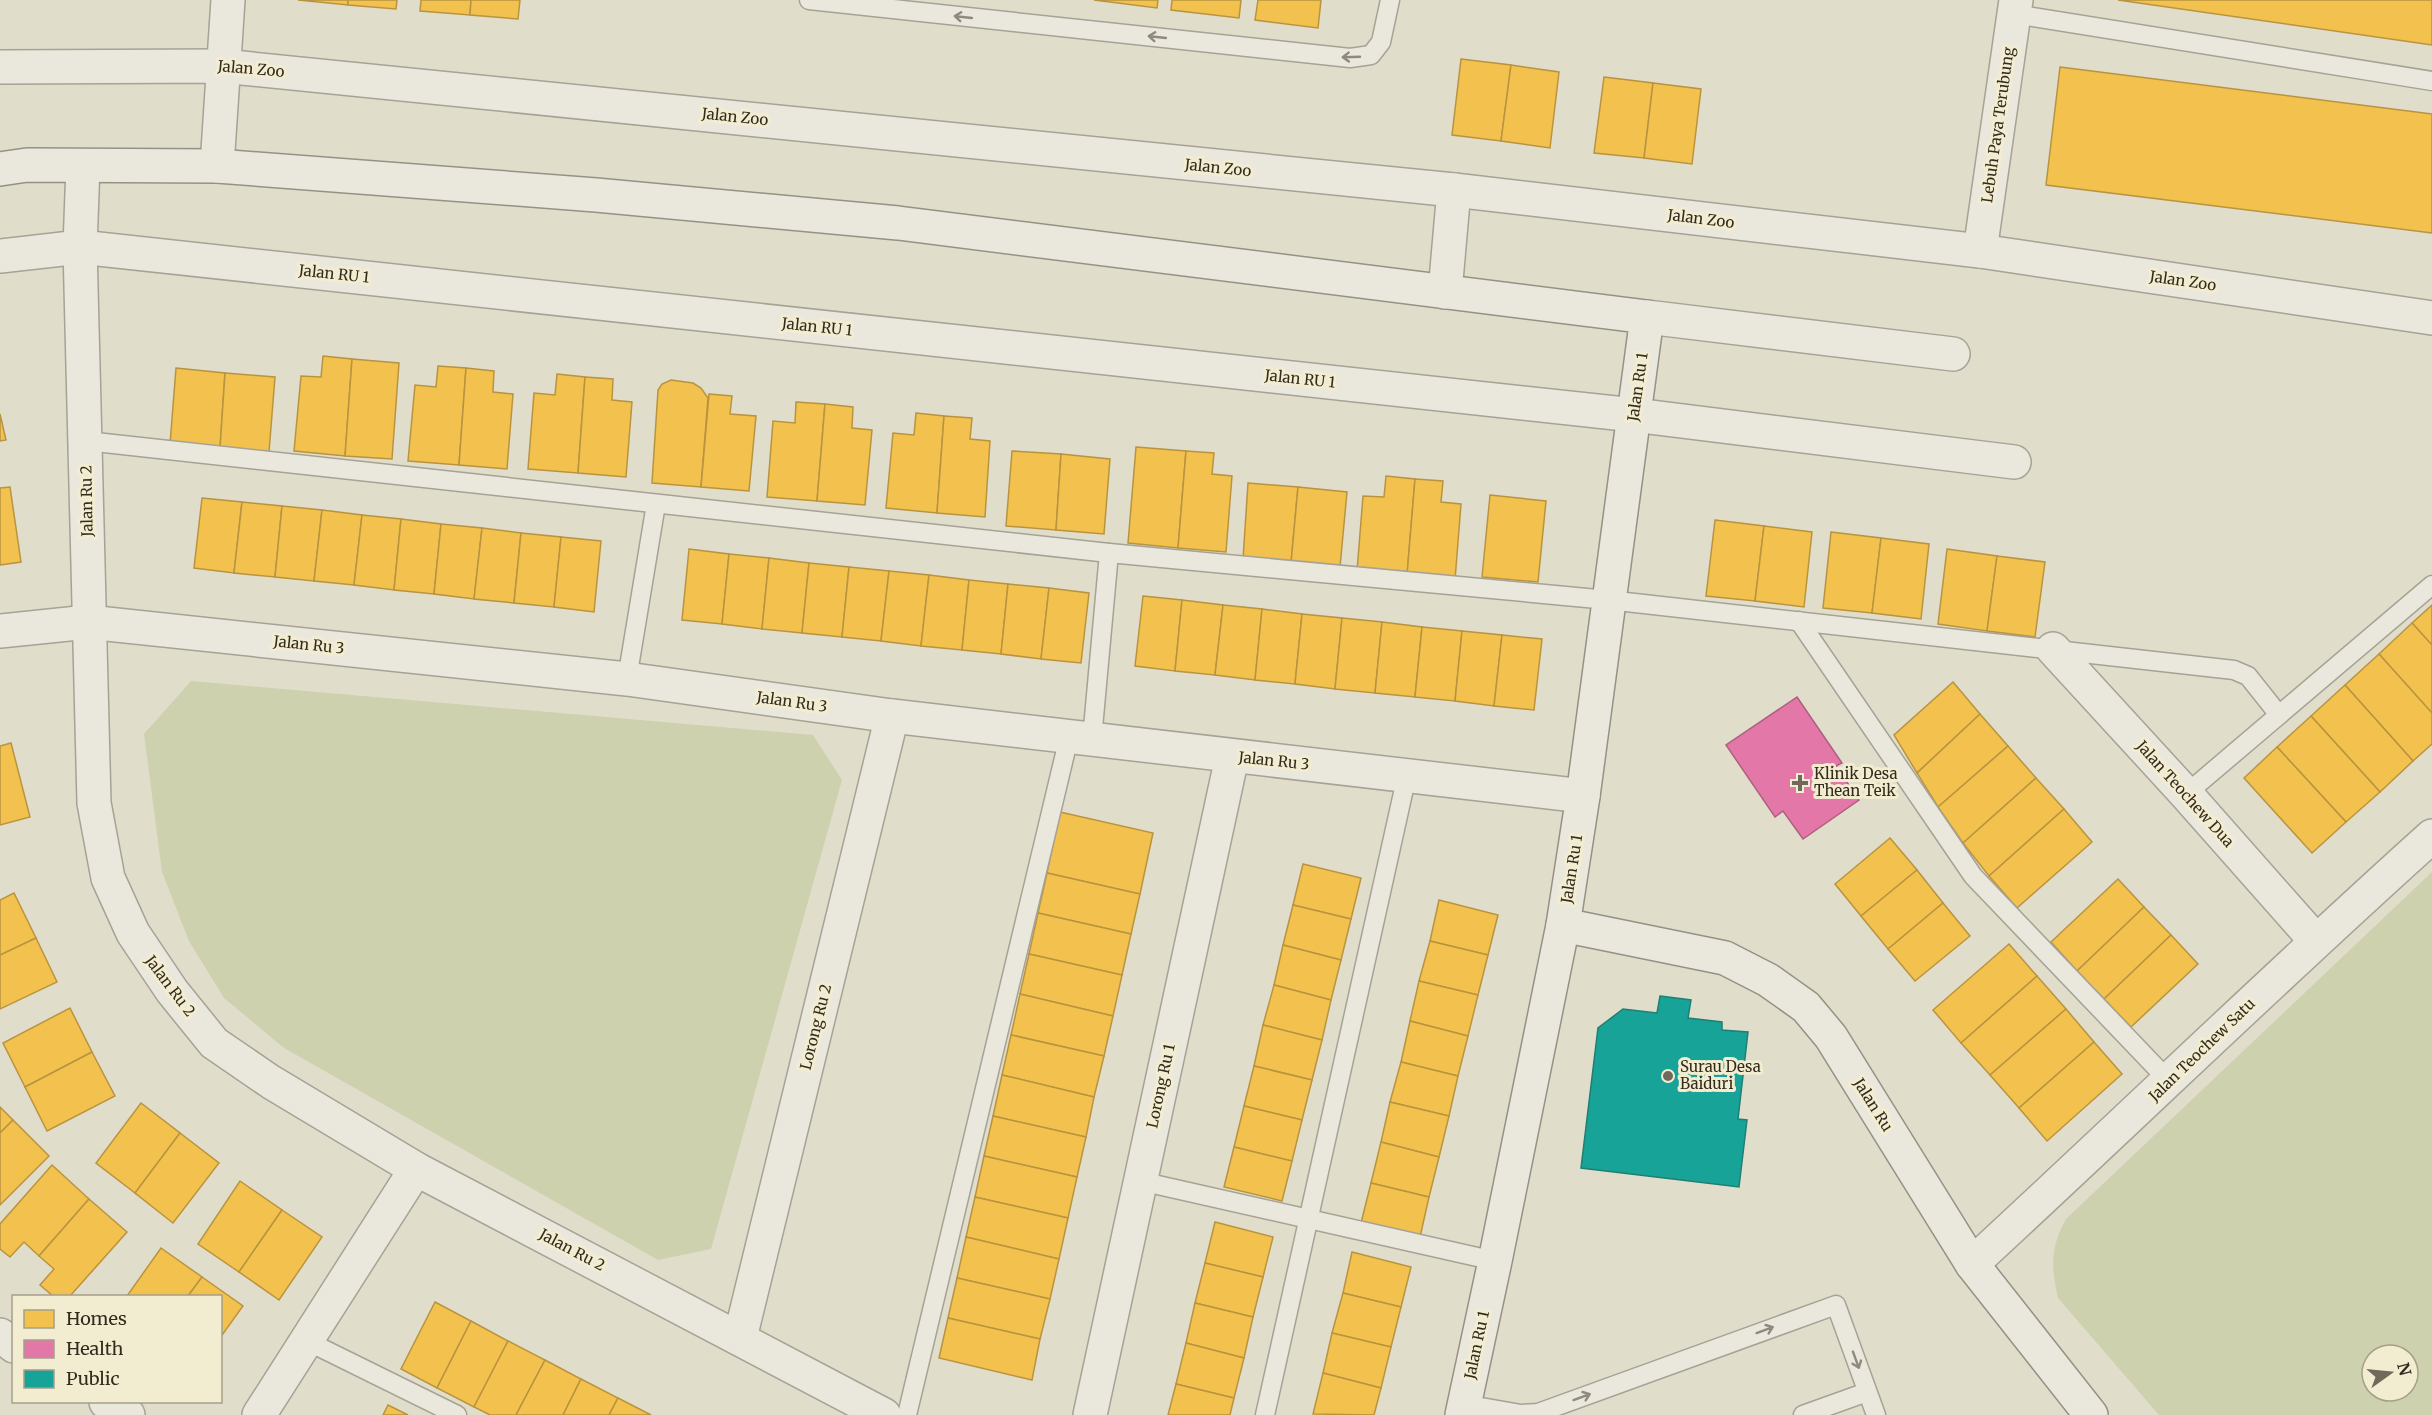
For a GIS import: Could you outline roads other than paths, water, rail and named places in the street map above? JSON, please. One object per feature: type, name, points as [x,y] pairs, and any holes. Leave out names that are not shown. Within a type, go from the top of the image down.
[{"type":"street","points":[[217,165],[228,0]]},
{"type":"street","name":"Lebuh Paya Terubung","points":[[1980,251],[2015,7]]},
{"type":"street","name":"Jalan Zoo","points":[[0,67],[222,66],[1454,190],[1980,251],[2432,318]]},
{"type":"street","points":[[0,169],[27,165],[217,165],[596,195],[898,223],[1953,354]]},
{"type":"street","name":"Jalan Ru 2","points":[[83,166],[80,247],[94,803],[108,878],[133,933],[172,991],[214,1043],[271,1082],[416,1170],[884,1415]]},
{"type":"street","points":[[1445,292],[1454,190]]},
{"type":"street","name":"Jalan RU 1","points":[[0,256],[80,247],[1634,415],[2014,462]]},
{"type":"street","name":"Jalan Ru 1","points":[[1463,1410],[1563,925],[1583,796],[1647,317]]},
{"type":"street","name":"Jalan Ru 3","points":[[0,631],[88,621],[627,679],[892,716],[1583,796]]},
{"type":"street","name":"Jalan Teochew Dua","points":[[2053,649],[2316,941]]},
{"type":"street","name":"Lorong Ru 2","points":[[740,1338],[892,716]]},
{"type":"street","name":"Lorong Ru 1","points":[[1090,1415],[1232,757]]},
{"type":"street","name":"Jalan Teochew Satu","points":[[1972,1264],[2316,941],[2432,836]]},
{"type":"street","name":"Jalan Ru","points":[[1563,925],[1725,958],[1768,980],[1806,1007],[1831,1037],[1972,1264],[2091,1415]]},
{"type":"street","points":[[259,1415],[416,1170]]},
{"type":"street","points":[[0,1335],[12,1344]]},
{"type":"street","points":[[109,1403],[128,1415]]},
{"type":"lane","points":[[809,0],[1350,58],[1371,55],[1381,42],[1390,0]]},
{"type":"lane","points":[[2015,7],[2432,81]]},
{"type":"lane","points":[[86,441],[1109,553],[1608,600],[2234,670],[2248,676],[2279,715]]},
{"type":"lane","points":[[627,679],[656,504]]},
{"type":"lane","points":[[907,1415],[1081,738],[1109,553]]},
{"type":"lane","points":[[2186,794],[2432,585]]},
{"type":"lane","points":[[1799,621],[1972,876],[2169,1081]]},
{"type":"lane","points":[[1265,1415],[1407,776]]},
{"type":"lane","points":[[1140,1180],[1495,1261]]},
{"type":"lane","points":[[1463,1410],[1538,1413],[1836,1305],[1876,1415]]},
{"type":"lane","points":[[307,1341],[457,1415]]},
{"type":"lane","points":[[1803,1415],[1868,1392]]},
{"type":"place","name":"Klinik Desa Thean Teik","points":[[1800,783]]},
{"type":"place","name":"Surau Desa Baiduri","points":[[1668,1076]]}]
